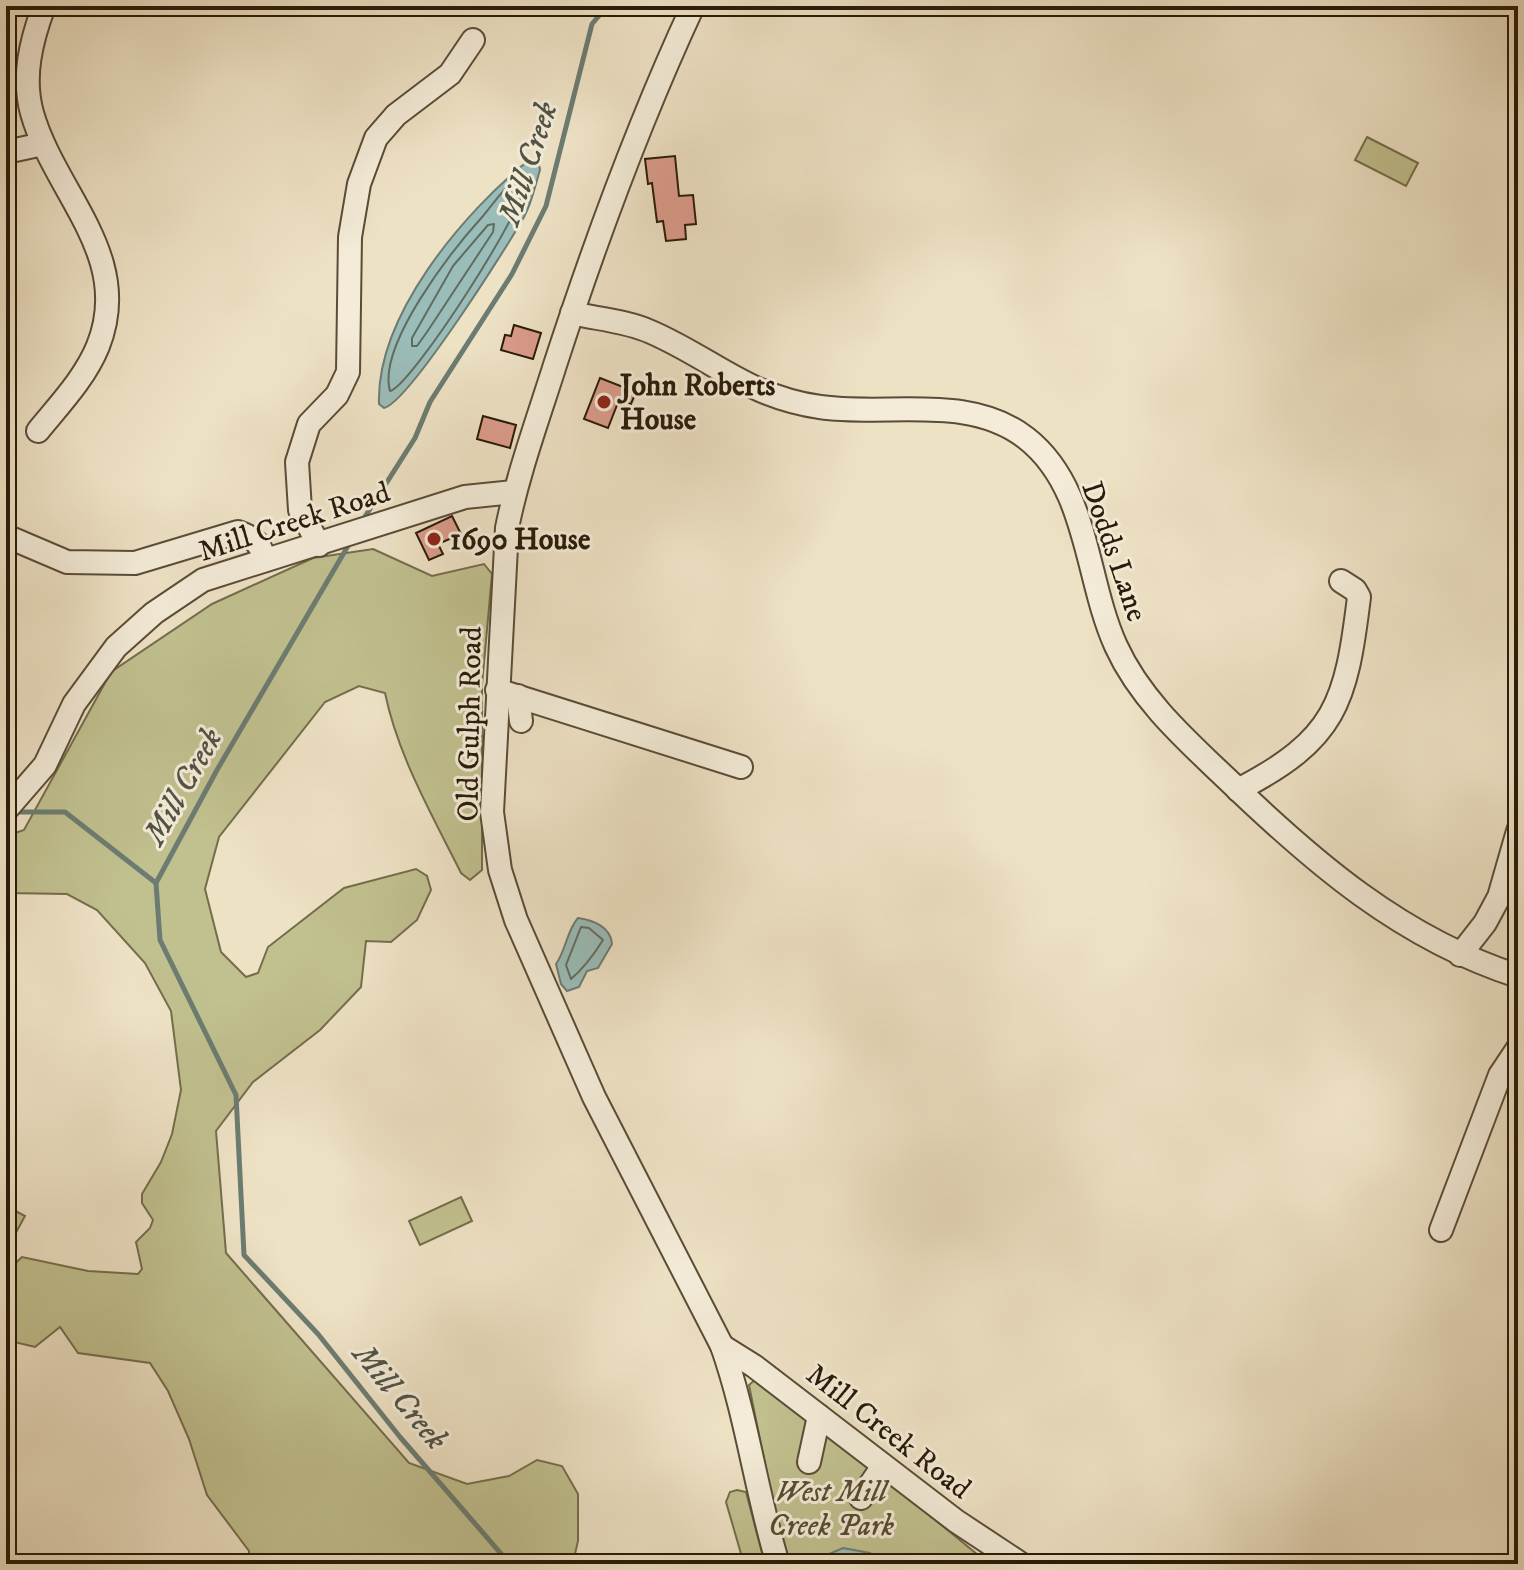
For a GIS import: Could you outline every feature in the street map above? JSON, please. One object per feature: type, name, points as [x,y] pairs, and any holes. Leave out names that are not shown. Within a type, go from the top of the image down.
[{"type":"street","points":[[38,431],[76,383],[98,346],[105,322],[108,293],[96,240],[43,144],[32,111],[28,68],[44,6]]},
{"type":"street","name":"Old Gulph Road","points":[[693,6],[634,139],[572,313],[514,492],[507,528],[507,693],[492,812],[500,870],[516,920],[594,1097],[722,1346],[735,1382],[759,1502],[778,1564]]},
{"type":"street","points":[[329,542],[300,510],[297,462],[309,424],[337,395],[348,372],[349,249],[359,184],[376,138],[396,115],[450,74],[473,40]]},
{"type":"street","points":[[6,152],[43,144]]},
{"type":"street","name":"Dodds Lane","points":[[572,313],[649,331],[750,389],[774,397],[820,407],[857,410],[965,412],[1008,426],[1027,439],[1043,454],[1067,493],[1079,521],[1104,618],[1131,674],[1178,731],[1238,790],[1338,879],[1373,905],[1460,955],[1518,976]]},
{"type":"street","name":"Mill Creek Road","points":[[8,807],[45,765],[74,704],[116,647],[154,613],[203,580],[465,497],[514,492]]},
{"type":"street","points":[[6,536],[67,562],[135,563],[238,532],[253,537],[261,545],[265,560]]},
{"type":"street","points":[[1238,790],[1283,766],[1303,751],[1320,735],[1332,716],[1340,695],[1359,597],[1341,581]]},
{"type":"street","points":[[507,693],[521,721]]},
{"type":"street","points":[[507,693],[741,767]]},
{"type":"street","points":[[1460,955],[1485,923],[1499,897],[1518,831]]},
{"type":"street","points":[[1441,1230],[1500,1075],[1518,1048]]},
{"type":"street","name":"Mill Creek Road","points":[[722,1346],[754,1366],[883,1466],[1021,1564]]},
{"type":"street","points":[[809,1462],[819,1416]]},
{"type":"street","points":[[861,1498],[883,1466]]},
{"type":"green space","points":[[1367,137],[1418,163],[1406,186],[1355,160]]},
{"type":"green space","points":[[373,549],[432,576],[484,564],[492,574],[482,685],[482,870],[470,880],[461,873],[407,762],[385,693],[359,686],[325,702],[219,837],[205,889],[221,952],[246,977],[258,973],[268,947],[344,888],[416,869],[427,876],[431,890],[417,920],[391,942],[366,941],[361,987],[320,1030],[253,1082],[216,1131],[226,1253],[409,1463],[467,1484],[509,1476],[537,1460],[562,1466],[578,1494],[578,1541],[574,1558],[564,1564],[249,1564],[249,1551],[207,1495],[189,1439],[168,1391],[150,1363],[78,1353],[60,1327],[35,1347],[6,1340],[6,1272],[22,1257],[88,1271],[138,1274],[142,1269],[136,1242],[150,1228],[153,1220],[142,1203],[142,1194],[161,1162],[172,1134],[181,1090],[171,1011],[145,963],[97,910],[67,894],[6,893],[6,836],[24,830],[111,672],[212,604],[313,558]]},
{"type":"green space","points":[[461,1197],[472,1221],[420,1245],[409,1221]]},
{"type":"green space","points":[[6,1206],[25,1216],[6,1251]]},
{"type":"green space","name":"West Mill Creek Park","points":[[757,1378],[765,1380],[989,1564],[791,1564],[777,1524],[749,1385]]},
{"type":"green space","points":[[730,1492],[746,1492],[765,1564],[744,1564],[726,1502]]},
{"type":"water","points":[[529,160],[539,164],[540,170],[524,217],[435,353],[414,380],[384,408],[379,404],[382,370],[392,336],[408,302],[452,237],[503,182]]},
{"type":"water","points":[[578,918],[600,925],[608,933],[612,944],[598,968],[587,971],[579,987],[567,991],[561,984],[556,964]]},
{"type":"water","points":[[843,1548],[870,1553],[884,1564],[806,1564]]},
{"type":"building","points":[[675,156],[679,196],[693,195],[696,224],[685,225],[686,239],[666,241],[663,221],[657,222],[645,159]]},
{"type":"building","points":[[514,325],[541,333],[533,359],[501,350],[505,335],[511,336]]},
{"type":"building","name":"John Roberts House","points":[[600,378],[636,392],[631,404],[619,400],[608,428],[584,419]]},
{"type":"building","points":[[483,416],[516,425],[510,448],[477,439]]},
{"type":"building","name":"1690 House","points":[[452,516],[461,534],[438,544],[443,554],[429,560],[416,533]]},
{"type":"waterway","name":"Mill Creek","points":[[361,523],[415,438],[430,402],[512,274],[546,206],[592,24],[607,6]]},
{"type":"waterway","name":"Mill Creek","points":[[352,539],[217,770],[156,883],[160,940],[236,1095],[244,1255],[318,1334],[400,1437],[510,1564]]},
{"type":"waterway","points":[[15,812],[65,812],[156,883]]},
{"type":"place","name":"John Roberts House","points":[[604,402]]},
{"type":"place","name":"1690 House","points":[[434,539]]}]
